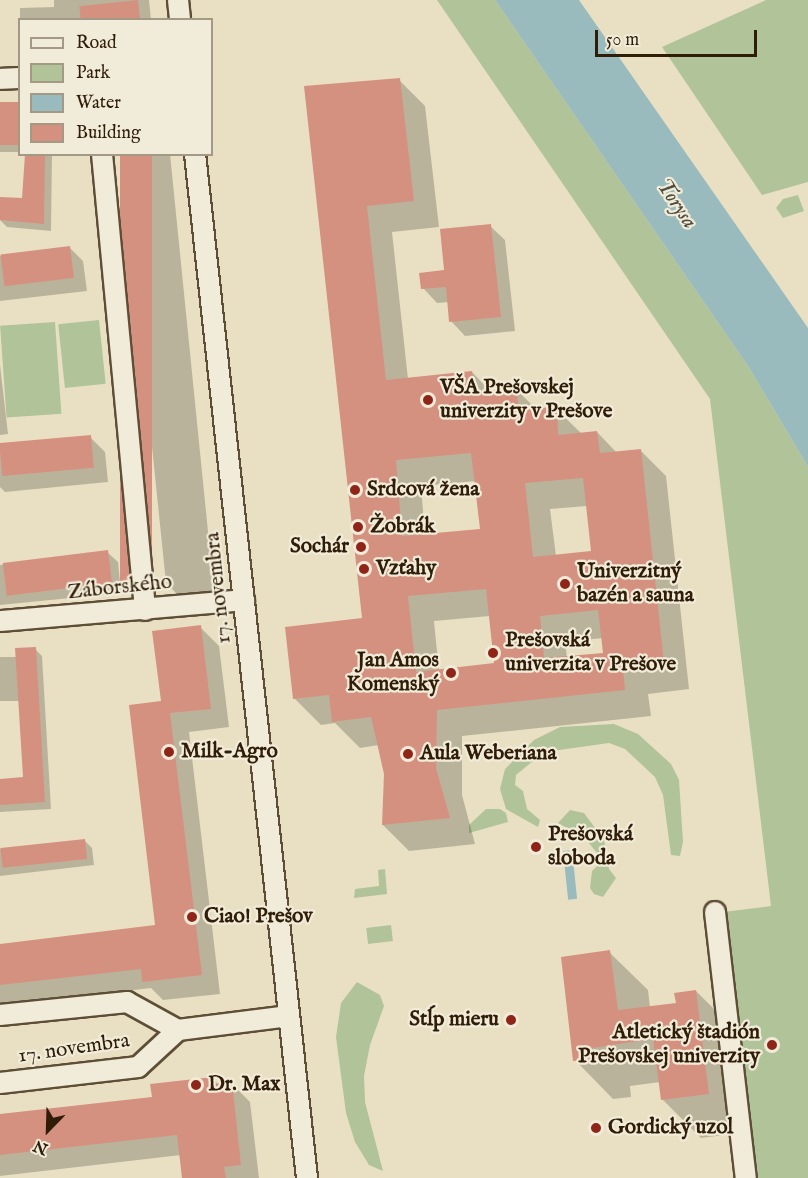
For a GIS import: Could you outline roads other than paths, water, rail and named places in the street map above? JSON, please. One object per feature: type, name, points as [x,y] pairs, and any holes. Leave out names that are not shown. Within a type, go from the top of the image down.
[{"type":"street","points":[[178,0],[180,18]]},
{"type":"street","points":[[0,79],[18,78]]},
{"type":"street","points":[[102,156],[145,610]]},
{"type":"street","name":"17. novembra","points":[[195,156],[307,1178]]},
{"type":"street","name":"Záborského","points":[[0,621],[84,616],[244,600]]},
{"type":"street","points":[[715,912],[746,1178]]},
{"type":"street","name":"17. novembra","points":[[0,1014],[128,1002],[178,1030],[138,1067],[0,1083]]},
{"type":"street","points":[[178,1030],[289,1016]]},
{"type":"water","name":"Torysa","points":[[495,0],[579,0],[808,328],[808,467],[748,366]]},
{"type":"water","points":[[572,850],[577,899],[568,900],[563,851]]},
{"type":"place","name":"VŠA Prešovskej univerzity v Prešove","points":[[428,400]]},
{"type":"place","name":"Srdcová žena","points":[[355,490]]},
{"type":"place","name":"Žobrák","points":[[358,527]]},
{"type":"place","name":"Sochár","points":[[361,547]]},
{"type":"place","name":"Vzťahy","points":[[364,569]]},
{"type":"place","name":"Univerzitný bazén a sauna","points":[[565,584]]},
{"type":"place","name":"Prešovská univerzita v Prešove","points":[[493,653]]},
{"type":"place","name":"Jan Amos Komenský","points":[[451,673]]},
{"type":"place","name":"Milk-Agro","points":[[169,752]]},
{"type":"place","name":"Aula Weberiana","points":[[408,754]]},
{"type":"place","name":"Prešovská sloboda","points":[[536,847]]},
{"type":"place","name":"Ciao! Prešov","points":[[192,917]]},
{"type":"place","name":"Stĺp mieru","points":[[511,1020]]},
{"type":"place","name":"Atletický štadión Prešovskej univerzity","points":[[772,1045]]},
{"type":"place","name":"Dr. Max","points":[[196,1085]]},
{"type":"place","name":"Gordický uzol","points":[[596,1128]]}]
